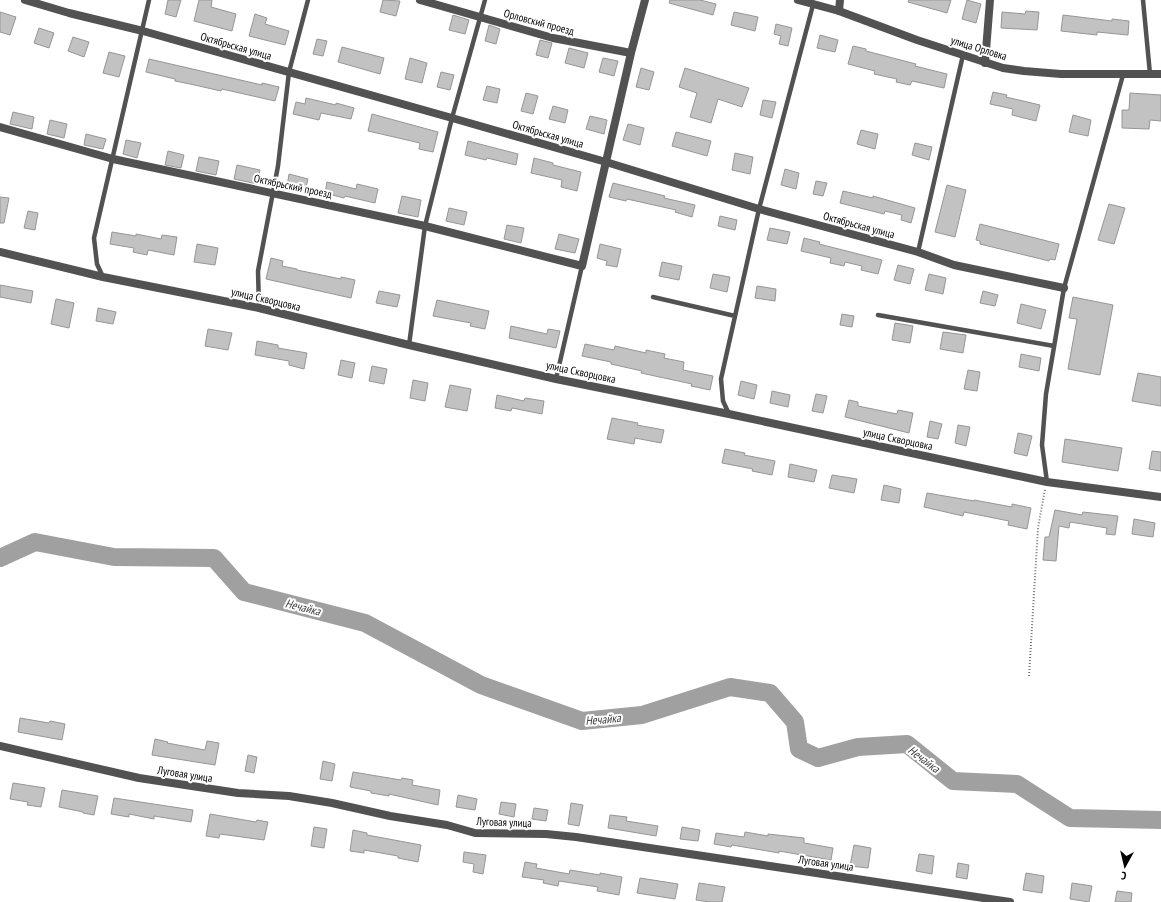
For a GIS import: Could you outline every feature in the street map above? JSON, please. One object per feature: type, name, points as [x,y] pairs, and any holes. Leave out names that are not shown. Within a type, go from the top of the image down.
[{"type":"street","name":"Октябрьская улица","points":[[25,0],[69,13],[142,31],[452,118],[606,162],[759,209],[918,252],[954,265],[1064,288]]},
{"type":"street","name":"Орловский проезд","points":[[420,0],[553,38],[631,53]]},
{"type":"street","points":[[582,266],[631,53],[645,0]]},
{"type":"street","name":"улица Орловка","points":[[798,0],[839,11],[917,40],[1003,68],[1061,74],[1161,74]]},
{"type":"street","points":[[839,11],[840,0]]},
{"type":"street","points":[[985,63],[990,0]]},
{"type":"street","name":"Октябрьский проезд","points":[[0,127],[113,159],[425,226],[582,266]]},
{"type":"street","name":"улица Скворцовка","points":[[0,252],[103,276],[259,308],[556,379],[729,414],[1047,482],[1161,497]]},
{"type":"street","name":"Луговая улица","points":[[0,746],[139,778],[238,793],[289,796],[332,803],[390,816],[447,825],[475,833],[546,834],[576,837],[1010,902]]},
{"type":"lane","points":[[103,276],[97,264],[94,238],[149,0]]},
{"type":"lane","points":[[259,308],[258,271],[278,166],[289,72],[308,0]]},
{"type":"lane","points":[[409,345],[425,226],[452,118],[485,0]]},
{"type":"lane","points":[[1143,0],[1150,74]]},
{"type":"lane","points":[[729,414],[723,400],[721,379],[759,209],[812,4]]},
{"type":"lane","points":[[918,252],[963,55]]},
{"type":"lane","points":[[1047,482],[1042,446],[1046,394],[1064,288],[1123,75]]},
{"type":"lane","points":[[556,379],[582,266]]},
{"type":"lane","points":[[653,296],[735,316]]},
{"type":"lane","points":[[878,315],[1054,346]]},
{"type":"path","points":[[1029,676],[1038,528],[1047,482]]},
{"type":"building","points":[[168,0],[181,0],[176,17],[165,14]]},
{"type":"building","points":[[199,0],[212,0],[211,7],[236,14],[232,31],[194,21]]},
{"type":"building","points":[[383,0],[400,1],[396,16],[380,12]]},
{"type":"building","points":[[670,0],[700,0],[716,4],[713,15],[669,3]]},
{"type":"building","points":[[909,0],[951,0],[947,13],[908,2]]},
{"type":"building","points":[[967,0],[981,4],[976,23],[962,19]]},
{"type":"building","points":[[1026,11],[1039,12],[1037,30],[1001,28],[1002,12],[1025,14]]},
{"type":"building","points":[[0,12],[16,17],[10,35],[0,32]]},
{"type":"building","points":[[734,12],[758,17],[755,31],[731,25]]},
{"type":"building","points":[[255,14],[267,18],[265,24],[289,31],[285,45],[249,36]]},
{"type":"building","points":[[453,15],[469,20],[465,34],[449,30]]},
{"type":"building","points":[[1063,15],[1112,21],[1112,19],[1129,21],[1128,35],[1097,32],[1097,35],[1061,31]]},
{"type":"building","points":[[776,24],[792,28],[788,46],[779,44],[781,36],[774,34]]},
{"type":"building","points":[[489,25],[500,29],[496,44],[485,41]]},
{"type":"building","points":[[39,28],[54,33],[49,48],[34,43]]},
{"type":"building","points":[[820,35],[838,40],[835,52],[817,48]]},
{"type":"building","points":[[73,37],[89,42],[84,57],[68,51]]},
{"type":"building","points":[[317,39],[327,41],[323,56],[313,54]]},
{"type":"building","points":[[540,40],[552,43],[548,58],[536,55]]},
{"type":"building","points":[[853,46],[866,49],[866,51],[916,64],[915,66],[947,74],[944,88],[912,81],[910,85],[896,82],[897,79],[874,74],[875,71],[848,64]]},
{"type":"building","points":[[342,47],[384,58],[380,74],[338,62]]},
{"type":"building","points":[[569,48],[588,53],[584,68],[565,63]]},
{"type":"building","points":[[109,52],[125,56],[119,77],[103,73]]},
{"type":"building","points":[[410,58],[427,63],[422,83],[405,79]]},
{"type":"building","points":[[603,58],[618,61],[614,76],[599,72]]},
{"type":"building","points":[[149,59],[262,85],[262,83],[279,87],[275,101],[222,89],[221,91],[175,81],[175,79],[146,72]]},
{"type":"building","points":[[641,68],[654,72],[649,90],[636,87]]},
{"type":"building","points":[[685,68],[749,88],[742,107],[718,99],[711,123],[690,117],[697,93],[679,87]]},
{"type":"building","points":[[441,72],[454,75],[450,90],[437,87]]},
{"type":"building","points":[[487,86],[500,89],[497,103],[483,100]]},
{"type":"building","points":[[993,92],[1007,95],[1006,97],[1040,105],[1036,121],[1012,115],[1013,109],[990,104]]},
{"type":"building","points":[[526,93],[538,96],[533,114],[521,111]]},
{"type":"building","points":[[1130,93],[1161,95],[1161,121],[1150,120],[1149,129],[1122,128],[1122,110],[1129,110]]},
{"type":"building","points":[[306,98],[336,105],[336,103],[354,108],[351,119],[321,113],[319,120],[293,114],[296,102],[305,104]]},
{"type":"building","points":[[763,100],[776,102],[772,118],[760,115]]},
{"type":"building","points":[[553,106],[568,110],[565,123],[549,119]]},
{"type":"building","points":[[13,112],[34,117],[32,129],[10,124]]},
{"type":"building","points":[[372,114],[438,132],[433,152],[419,149],[420,143],[368,131]]},
{"type":"building","points":[[1073,115],[1091,120],[1088,136],[1069,132]]},
{"type":"building","points":[[590,116],[607,120],[604,134],[586,129]]},
{"type":"building","points":[[50,120],[67,124],[64,138],[47,134]]},
{"type":"building","points":[[628,124],[644,128],[640,145],[623,140]]},
{"type":"building","points":[[861,130],[878,134],[875,149],[857,144]]},
{"type":"building","points":[[676,132],[711,141],[707,156],[672,146]]},
{"type":"building","points":[[86,134],[106,139],[103,149],[84,145]]},
{"type":"building","points":[[126,140],[141,143],[137,158],[123,154]]},
{"type":"building","points":[[468,141],[518,154],[516,165],[487,158],[486,160],[465,155]]},
{"type":"building","points":[[915,143],[932,147],[929,160],[912,155]]},
{"type":"building","points":[[168,151],[184,155],[181,168],[165,165]]},
{"type":"building","points":[[735,153],[753,157],[750,174],[732,170]]},
{"type":"building","points":[[199,157],[219,161],[216,175],[196,171]]},
{"type":"building","points":[[534,158],[553,163],[553,165],[581,172],[577,191],[561,187],[562,180],[531,173]]},
{"type":"building","points":[[237,165],[260,170],[257,184],[234,179]]},
{"type":"building","points":[[785,169],[799,173],[796,189],[781,185]]},
{"type":"building","points":[[289,174],[308,179],[305,191],[287,187]]},
{"type":"building","points":[[816,181],[827,183],[823,196],[813,194]]},
{"type":"building","points":[[327,182],[356,189],[357,184],[378,189],[375,203],[325,193]]},
{"type":"building","points":[[613,183],[665,196],[664,198],[695,205],[692,217],[675,212],[676,210],[627,199],[626,201],[609,197]]},
{"type":"building","points":[[947,185],[966,190],[955,237],[935,232]]},
{"type":"building","points":[[843,191],[873,198],[873,196],[915,208],[911,223],[901,220],[902,215],[885,211],[884,214],[840,203]]},
{"type":"building","points":[[402,196],[421,200],[418,217],[398,213]]},
{"type":"building","points":[[0,197],[9,198],[4,223],[0,223]]},
{"type":"building","points":[[1109,204],[1125,208],[1114,244],[1098,240]]},
{"type":"building","points":[[449,208],[467,212],[464,225],[446,221]]},
{"type":"building","points":[[28,211],[38,213],[35,230],[24,228]]},
{"type":"building","points":[[720,216],[737,220],[735,230],[718,226]]},
{"type":"building","points":[[980,224],[1059,244],[1055,260],[1050,259],[1049,261],[980,244],[980,241],[976,240]]},
{"type":"building","points":[[507,225],[524,228],[521,243],[504,239]]},
{"type":"building","points":[[770,228],[790,232],[787,244],[767,240]]},
{"type":"building","points":[[112,232],[136,236],[136,234],[161,239],[162,235],[177,237],[174,255],[148,250],[147,255],[133,252],[134,248],[110,244]]},
{"type":"building","points":[[559,234],[579,239],[575,253],[555,249]]},
{"type":"building","points":[[804,238],[820,242],[819,244],[882,260],[878,274],[861,270],[862,266],[845,262],[844,266],[830,263],[831,258],[801,251]]},
{"type":"building","points":[[197,244],[218,248],[215,265],[194,262]]},
{"type":"building","points":[[600,244],[621,249],[617,267],[606,265],[607,261],[597,258]]},
{"type":"building","points":[[271,258],[283,261],[282,266],[297,270],[341,279],[341,277],[355,280],[351,298],[266,279]]},
{"type":"building","points":[[662,262],[682,266],[679,280],[659,276]]},
{"type":"building","points":[[898,265],[914,269],[910,284],[894,280]]},
{"type":"building","points":[[713,274],[730,277],[727,292],[710,288]]},
{"type":"building","points":[[929,274],[946,278],[943,294],[925,290]]},
{"type":"building","points":[[0,285],[33,291],[31,303],[0,297]]},
{"type":"building","points":[[757,286],[776,289],[775,301],[755,298]]},
{"type":"building","points":[[379,291],[400,295],[397,307],[376,303]]},
{"type":"building","points":[[983,291],[998,295],[995,306],[980,303]]},
{"type":"building","points":[[1073,297],[1113,305],[1100,375],[1068,369],[1077,319],[1069,318]]},
{"type":"building","points":[[56,299],[74,303],[69,328],[51,324]]},
{"type":"building","points":[[437,300],[489,311],[485,329],[470,326],[471,323],[433,316]]},
{"type":"building","points":[[1021,304],[1046,310],[1041,329],[1017,323]]},
{"type":"building","points":[[98,308],[116,312],[113,324],[96,321]]},
{"type":"building","points":[[842,314],[854,316],[852,327],[840,325]]},
{"type":"building","points":[[895,323],[913,326],[910,343],[892,340]]},
{"type":"building","points":[[511,326],[547,334],[548,329],[560,331],[556,348],[509,338]]},
{"type":"building","points":[[208,329],[232,333],[228,350],[205,346]]},
{"type":"building","points":[[943,332],[966,335],[963,353],[940,349]]},
{"type":"building","points":[[257,341],[278,345],[278,348],[307,353],[304,369],[289,365],[289,361],[255,355]]},
{"type":"building","points":[[585,344],[614,350],[615,346],[646,353],[646,350],[665,354],[664,358],[684,362],[683,370],[713,376],[710,390],[691,386],[692,384],[641,373],[642,371],[611,364],[611,362],[582,356]]},
{"type":"building","points":[[1021,354],[1041,358],[1039,371],[1019,367]]},
{"type":"building","points":[[341,360],[355,363],[352,378],[338,375]]},
{"type":"building","points":[[372,366],[387,369],[384,384],[369,381]]},
{"type":"building","points":[[968,370],[980,372],[977,391],[964,389]]},
{"type":"building","points":[[1138,373],[1161,377],[1161,406],[1132,401]]},
{"type":"building","points":[[413,380],[428,383],[425,401],[410,398]]},
{"type":"building","points":[[741,381],[757,385],[754,399],[738,395]]},
{"type":"building","points":[[450,385],[471,389],[467,411],[445,407]]},
{"type":"building","points":[[772,391],[790,395],[788,407],[770,403]]},
{"type":"building","points":[[816,394],[827,396],[823,413],[812,411]]},
{"type":"building","points":[[497,395],[524,401],[525,398],[544,401],[542,414],[512,408],[511,411],[495,408]]},
{"type":"building","points":[[849,400],[858,402],[858,406],[897,414],[898,410],[913,413],[909,433],[845,417]]},
{"type":"building","points":[[612,418],[664,430],[661,443],[635,438],[634,444],[607,439]]},
{"type":"building","points":[[930,421],[942,424],[938,439],[927,437]]},
{"type":"building","points":[[958,425],[970,427],[966,446],[955,443]]},
{"type":"building","points":[[1018,433],[1032,436],[1027,456],[1014,453]]},
{"type":"building","points":[[1065,439],[1122,448],[1118,471],[1062,462]]},
{"type":"building","points":[[725,449],[745,453],[744,455],[775,461],[772,475],[752,471],[753,469],[722,463]]},
{"type":"building","points":[[1152,451],[1161,452],[1161,471],[1149,469]]},
{"type":"building","points":[[790,464],[817,470],[814,482],[788,477]]},
{"type":"building","points":[[832,475],[857,479],[854,493],[829,488]]},
{"type":"building","points":[[884,485],[901,489],[899,503],[881,500]]},
{"type":"building","points":[[927,493],[1012,507],[1012,504],[1031,508],[1027,529],[1008,525],[1009,521],[964,512],[963,516],[924,507]]},
{"type":"building","points":[[1055,510],[1082,515],[1083,512],[1118,516],[1115,535],[1106,534],[1107,528],[1070,522],[1069,528],[1059,526],[1056,561],[1043,560],[1045,537],[1049,537]]},
{"type":"building","points":[[1134,519],[1155,523],[1153,537],[1132,534]]},
{"type":"building","points":[[20,718],[65,724],[62,740],[18,732]]},
{"type":"building","points":[[155,739],[168,742],[167,743],[205,750],[207,741],[219,743],[215,765],[152,755]]},
{"type":"building","points":[[248,755],[257,757],[254,773],[245,771]]},
{"type":"building","points":[[323,761],[335,764],[332,781],[320,779]]},
{"type":"building","points":[[353,772],[401,780],[402,778],[413,780],[412,785],[440,790],[438,805],[389,794],[389,796],[371,793],[371,791],[350,787]]},
{"type":"building","points":[[13,783],[45,788],[41,807],[27,805],[28,802],[10,799]]},
{"type":"building","points":[[62,790],[98,796],[94,815],[59,807]]},
{"type":"building","points":[[458,795],[477,799],[475,810],[456,807]]},
{"type":"building","points":[[114,798],[193,810],[191,822],[154,816],[154,819],[129,814],[129,817],[111,814]]},
{"type":"building","points":[[501,802],[516,804],[514,817],[499,814]]},
{"type":"building","points":[[571,803],[583,805],[579,826],[568,824]]},
{"type":"building","points":[[534,808],[548,810],[546,821],[532,819]]},
{"type":"building","points":[[210,814],[256,822],[257,820],[268,822],[264,840],[220,834],[219,838],[206,836]]},
{"type":"building","points":[[610,815],[627,817],[626,821],[658,826],[656,836],[608,828]]},
{"type":"building","points":[[314,827],[327,829],[324,848],[311,846]]},
{"type":"building","points":[[682,827],[700,830],[698,841],[680,839]]},
{"type":"building","points":[[353,830],[367,833],[367,835],[421,845],[418,862],[398,858],[398,856],[364,850],[364,853],[350,851]]},
{"type":"building","points":[[745,832],[768,836],[768,834],[804,838],[804,843],[833,848],[831,860],[779,851],[779,853],[732,845],[731,847],[714,844],[716,833],[744,837]]},
{"type":"building","points":[[854,845],[871,848],[868,868],[850,866]]},
{"type":"building","points":[[464,852],[486,855],[483,874],[473,872],[474,864],[463,862]]},
{"type":"building","points":[[919,854],[934,856],[932,874],[916,871]]},
{"type":"building","points":[[525,862],[537,864],[536,868],[569,874],[570,870],[622,877],[619,895],[597,891],[598,887],[559,881],[558,886],[543,883],[544,880],[522,877]]},
{"type":"building","points":[[958,863],[969,865],[967,879],[956,877]]},
{"type":"building","points":[[1026,873],[1044,876],[1042,893],[1023,890]]},
{"type":"building","points":[[640,878],[678,884],[675,899],[637,893]]},
{"type":"building","points":[[699,883],[725,887],[722,902],[696,900]]},
{"type":"building","points":[[1072,883],[1092,886],[1089,902],[1070,899]]},
{"type":"building","points":[[1117,891],[1132,893],[1131,902],[1115,902]]},
{"type":"waterway","name":"Нечайка","points":[[0,558],[35,542],[114,557],[214,558],[244,592],[365,623],[481,685],[582,721],[642,715],[730,687],[770,693],[795,722],[799,749],[818,758],[858,747],[907,744],[953,781],[1017,784],[1070,818],[1161,820]]}]
